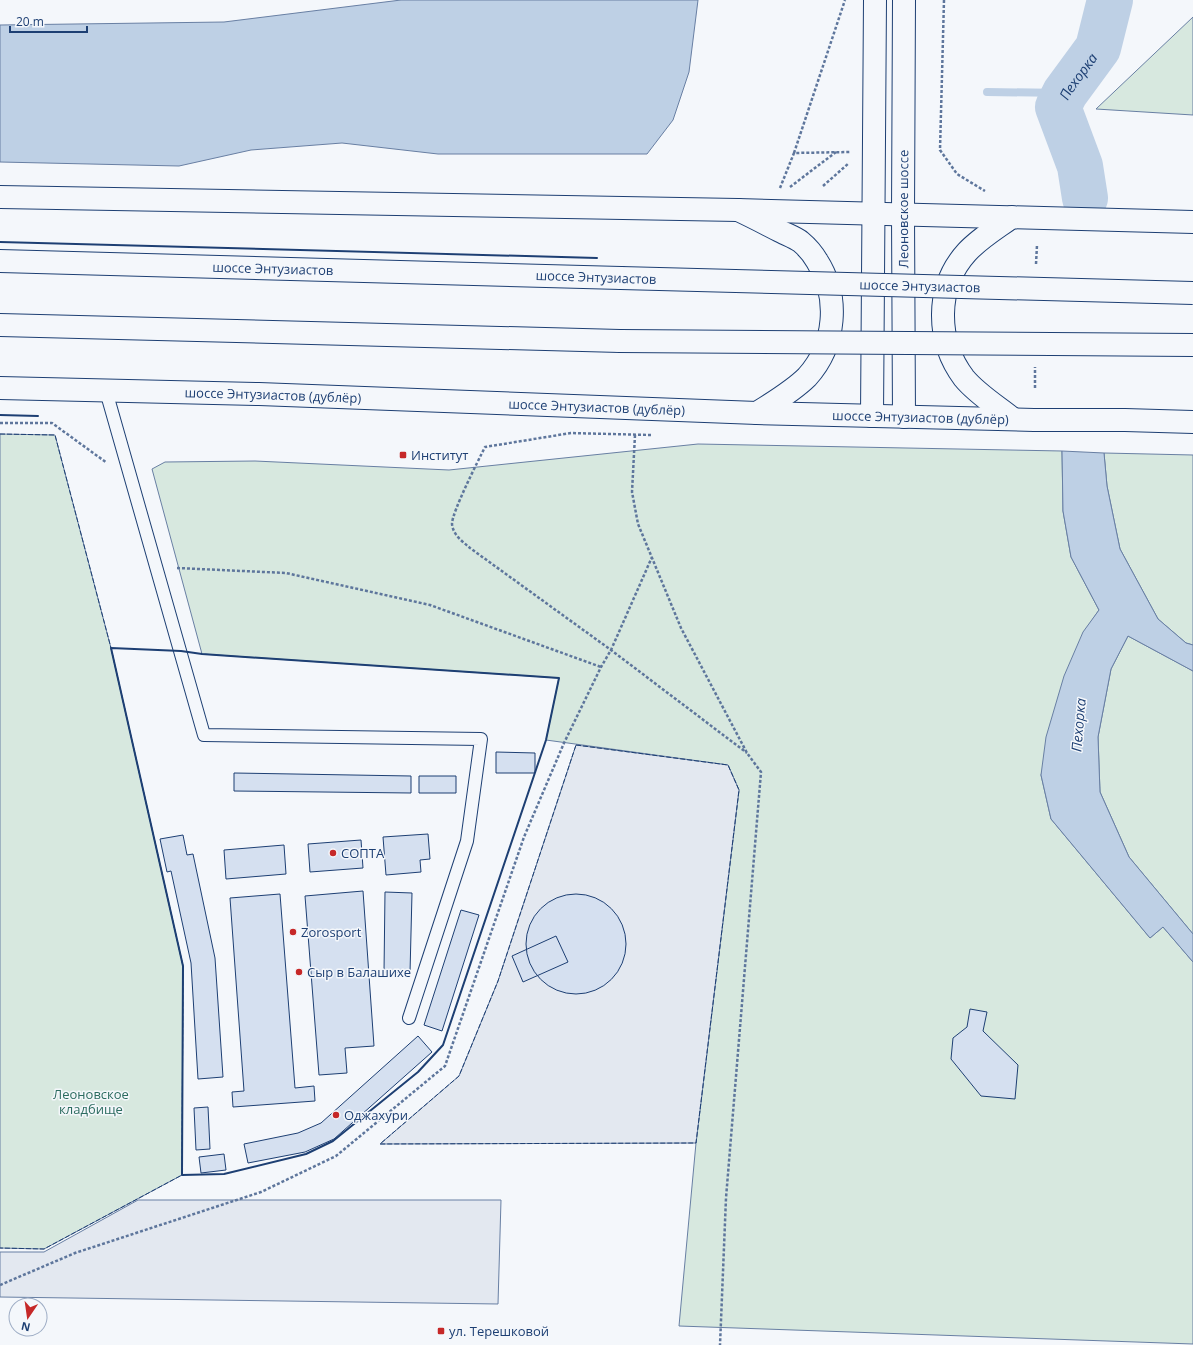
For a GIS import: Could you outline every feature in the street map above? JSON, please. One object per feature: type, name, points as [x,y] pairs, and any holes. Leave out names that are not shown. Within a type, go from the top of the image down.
[{"type":"main road","points":[[872,416],[875,0]]},
{"type":"main road","name":"Леоновское шоссе","points":[[904,0],[904,417]]},
{"type":"main road","points":[[0,197],[738,210],[1193,222]]},
{"type":"main road","points":[[738,210],[801,242],[812,254],[821,268],[828,284],[832,300],[830,333],[825,349],[817,364],[794,388],[757,413]]},
{"type":"main road","points":[[1012,217],[979,240],[966,252],[956,266],[949,281],[944,298],[942,315],[948,349],[955,365],[965,379],[977,391],[1013,419]]},
{"type":"main road","name":"шоссе Энтузиастов","points":[[0,261],[1193,293]]},
{"type":"main road","points":[[0,325],[620,341],[1193,345]]},
{"type":"main road","name":"шоссе Энтузиастов (дублёр)","points":[[0,388],[259,394],[757,413],[1193,422]]},
{"type":"lane","points":[[106,391],[204,735],[481,739],[466,841],[409,1018]]},
{"type":"path","points":[[780,189],[794,153],[845,0]]},
{"type":"path","points":[[944,0],[940,150],[957,174],[986,192]]},
{"type":"path","points":[[789,188],[836,152]]},
{"type":"path","points":[[794,153],[855,152]]},
{"type":"path","points":[[818,189],[825,186],[851,162]]},
{"type":"path","points":[[1036,269],[1037,245]]},
{"type":"path","points":[[1035,364],[1035,388]]},
{"type":"path","points":[[0,423],[52,423],[132,481]]},
{"type":"path","points":[[635,435],[632,492],[638,524],[681,628],[747,753],[761,772],[726,1198],[720,1345]]},
{"type":"path","points":[[485,447],[455,512],[452,525],[457,537],[611,650],[747,753]]},
{"type":"path","points":[[0,1285],[75,1252],[262,1192],[336,1156],[445,1066],[524,837],[564,743],[601,667],[611,650],[652,557]]},
{"type":"path","points":[[156,567],[286,573],[422,603],[601,667]]},
{"type":"green space","points":[[1193,17],[1193,115],[1096,109]]},
{"type":"green space","name":"Леоновское кладбище","points":[[0,434],[55,435],[111,648],[183,966],[182,1175],[44,1249],[0,1248]]},
{"type":"green space","points":[[698,444],[1062,451],[1063,511],[1071,557],[1099,610],[1084,632],[1041,775],[1051,819],[1150,938],[1163,927],[1193,962],[1193,1344],[679,1326],[696,1143],[739,790],[728,765],[546,740],[559,678],[202,654],[152,469],[165,462],[255,461],[449,470]]},
{"type":"green space","points":[[1104,453],[1193,455],[1193,645],[1186,643],[1158,619],[1120,549],[1107,486]]},
{"type":"green space","points":[[1128,636],[1193,671],[1193,934],[1129,857],[1100,792],[1098,737],[1111,669]]},
{"type":"shaded area","points":[[576,745],[728,765],[739,790],[696,1143],[380,1144],[459,1076],[498,981]]},
{"type":"shaded area","points":[[138,1200],[501,1200],[498,1304],[0,1297],[0,1252],[44,1252]]},
{"type":"water","points":[[401,0],[698,0],[689,72],[673,120],[647,154],[438,154],[342,143],[251,150],[179,166],[0,162],[0,25],[224,22]]},
{"type":"water","points":[[1062,451],[1104,453],[1107,486],[1120,549],[1158,619],[1186,643],[1193,645],[1193,671],[1128,636],[1111,669],[1098,737],[1100,792],[1129,857],[1193,934],[1193,962],[1163,927],[1150,938],[1051,819],[1041,775],[1046,737],[1064,676],[1083,632],[1099,610],[1071,557],[1063,511]]},
{"type":"building","points":[[496,752],[535,753],[535,773],[496,773]]},
{"type":"building","points":[[234,773],[411,776],[411,793],[234,791]]},
{"type":"building","points":[[419,776],[456,776],[456,793],[419,793]]},
{"type":"building","points":[[428,834],[430,859],[420,860],[421,872],[386,875],[383,837]]},
{"type":"building","points":[[183,835],[187,855],[193,854],[215,958],[223,1077],[198,1079],[191,963],[171,871],[167,872],[160,839]]},
{"type":"building","points":[[361,840],[363,868],[310,872],[308,844]]},
{"type":"building","points":[[284,845],[286,874],[226,879],[224,850]]},
{"type":"building","points":[[363,891],[374,1046],[345,1048],[347,1073],[319,1075],[305,896]]},
{"type":"building","points":[[385,892],[412,893],[410,973],[384,972]]},
{"type":"building","points":[[280,894],[295,1088],[314,1086],[315,1101],[233,1107],[232,1092],[244,1091],[230,898]]},
{"type":"building","points":[[576,894],[595,898],[611,909],[622,925],[626,944],[622,963],[611,979],[595,990],[576,994],[557,990],[541,979],[530,963],[526,944],[530,925],[541,909],[557,898]]},
{"type":"building","points":[[461,910],[479,915],[442,1031],[424,1025]]},
{"type":"building","points":[[556,936],[568,962],[523,982],[512,956]]},
{"type":"building","points":[[970,1009],[987,1012],[983,1031],[1018,1065],[1015,1099],[981,1096],[951,1059],[953,1038],[967,1027]]},
{"type":"building","points":[[418,1036],[432,1052],[334,1139],[305,1152],[248,1163],[244,1144],[298,1133],[321,1123]]},
{"type":"building","points":[[208,1107],[210,1149],[196,1150],[194,1108]]},
{"type":"building","points":[[224,1154],[226,1170],[201,1173],[199,1157]]},
{"type":"waterway","name":"Пехорка","points":[[1085,198],[1080,166],[1058,107],[1065,93],[1098,48],[1110,0]]},
{"type":"waterway","points":[[987,92],[1065,93]]},
{"type":"fence","points":[[0,434],[55,435],[111,648],[183,966],[182,1175],[44,1249],[0,1248]]},
{"type":"fence","points":[[576,745],[728,765],[739,790],[696,1143],[380,1144],[459,1076],[498,981],[576,745]]},
{"type":"wall","points":[[0,242],[597,258]]},
{"type":"wall","points":[[0,415],[38,416]]},
{"type":"wall","points":[[111,648],[181,651],[202,654],[559,678],[546,740],[443,1045],[418,1072],[333,1141],[306,1154],[224,1174],[182,1175],[183,966],[111,648]]},
{"type":"place","name":"Институт","points":[[403,455]]},
{"type":"place","name":"СОПТА","points":[[333,853]]},
{"type":"place","name":"Zorosport","points":[[293,932]]},
{"type":"place","name":"Сыр в Балашихе","points":[[299,972]]},
{"type":"place","name":"Оджахури","points":[[336,1115]]},
{"type":"place","name":"ул. Терешковой","points":[[441,1331]]}]
